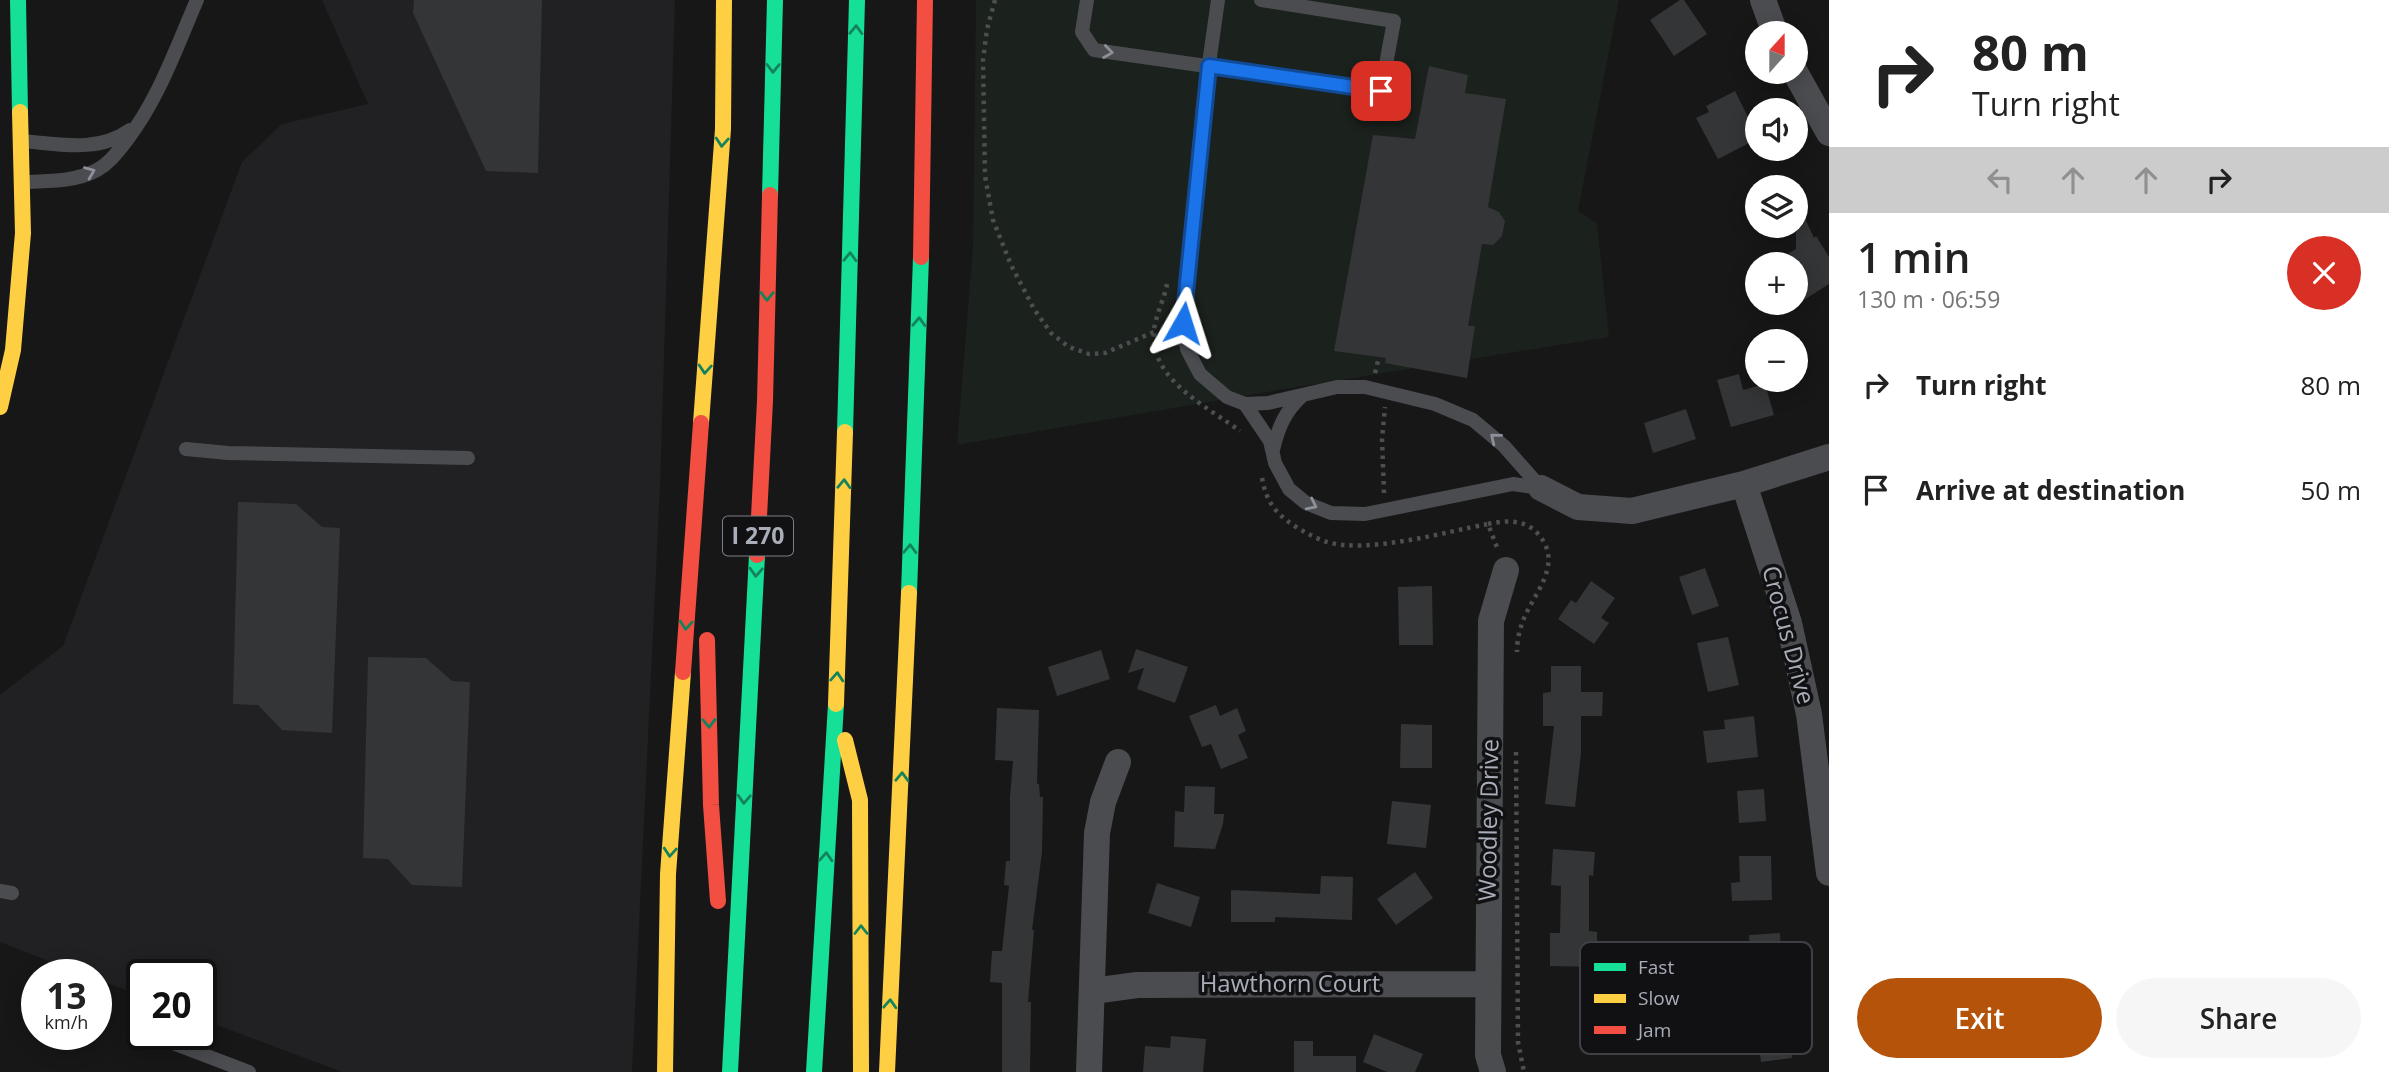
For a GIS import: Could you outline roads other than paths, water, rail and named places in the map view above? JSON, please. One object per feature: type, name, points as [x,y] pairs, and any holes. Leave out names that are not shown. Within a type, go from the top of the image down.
[{"type":"main road","points":[[0,407],[13,350],[23,233],[18,0]]},
{"type":"main road","name":"I 270","points":[[665,1072],[668,874],[723,129],[724,0]]},
{"type":"main road","name":"I 270","points":[[730,1072],[765,401],[775,0]]},
{"type":"main road","points":[[814,1072],[839,651],[857,0]]},
{"type":"main road","points":[[887,1072],[901,796],[924,186],[925,0]]},
{"type":"main road","points":[[702,410],[706,574]]},
{"type":"main road","points":[[707,628],[711,805],[719,912]]},
{"type":"main road","points":[[835,703],[860,800],[862,1072]]},
{"type":"main road","points":[[720,938],[730,1072]]},
{"type":"street","points":[[1763,0],[1771,21]]},
{"type":"street","points":[[1802,84],[1829,132]]},
{"type":"street","points":[[1541,488],[1578,507],[1632,511],[1744,484],[1829,457]]},
{"type":"street","name":"Crocus Drive","points":[[1744,484],[1789,623],[1806,701],[1829,873]]},
{"type":"street","name":"Woodley Drive","points":[[1493,1072],[1488,1055],[1491,621],[1506,570]]},
{"type":"street","points":[[1090,1072],[1097,833],[1102,802],[1118,762]]},
{"type":"street","name":"Hawthorn Court","points":[[1093,990],[1137,985],[1488,984]]},
{"type":"lane","points":[[23,182],[74,179],[96,171],[111,161],[155,96],[197,0]]},
{"type":"lane","points":[[1087,0],[1082,32],[1094,50],[1381,91],[1394,21],[1261,0]]},
{"type":"lane","points":[[1217,0],[1183,323],[1187,349],[1200,374],[1227,397],[1245,404],[1268,403],[1337,387],[1365,387],[1435,404],[1473,420],[1504,446],[1541,488]]},
{"type":"lane","points":[[23,141],[81,146],[104,144],[139,123]]},
{"type":"lane","points":[[1273,453],[1281,423],[1292,405],[1303,395]]},
{"type":"lane","points":[[1245,404],[1270,441],[1275,463],[1289,489],[1306,502],[1331,513],[1365,514],[1513,484],[1541,488]]},
{"type":"lane","points":[[186,449],[228,453],[468,458]]},
{"type":"lane","points":[[191,1050],[249,1072]]}]
